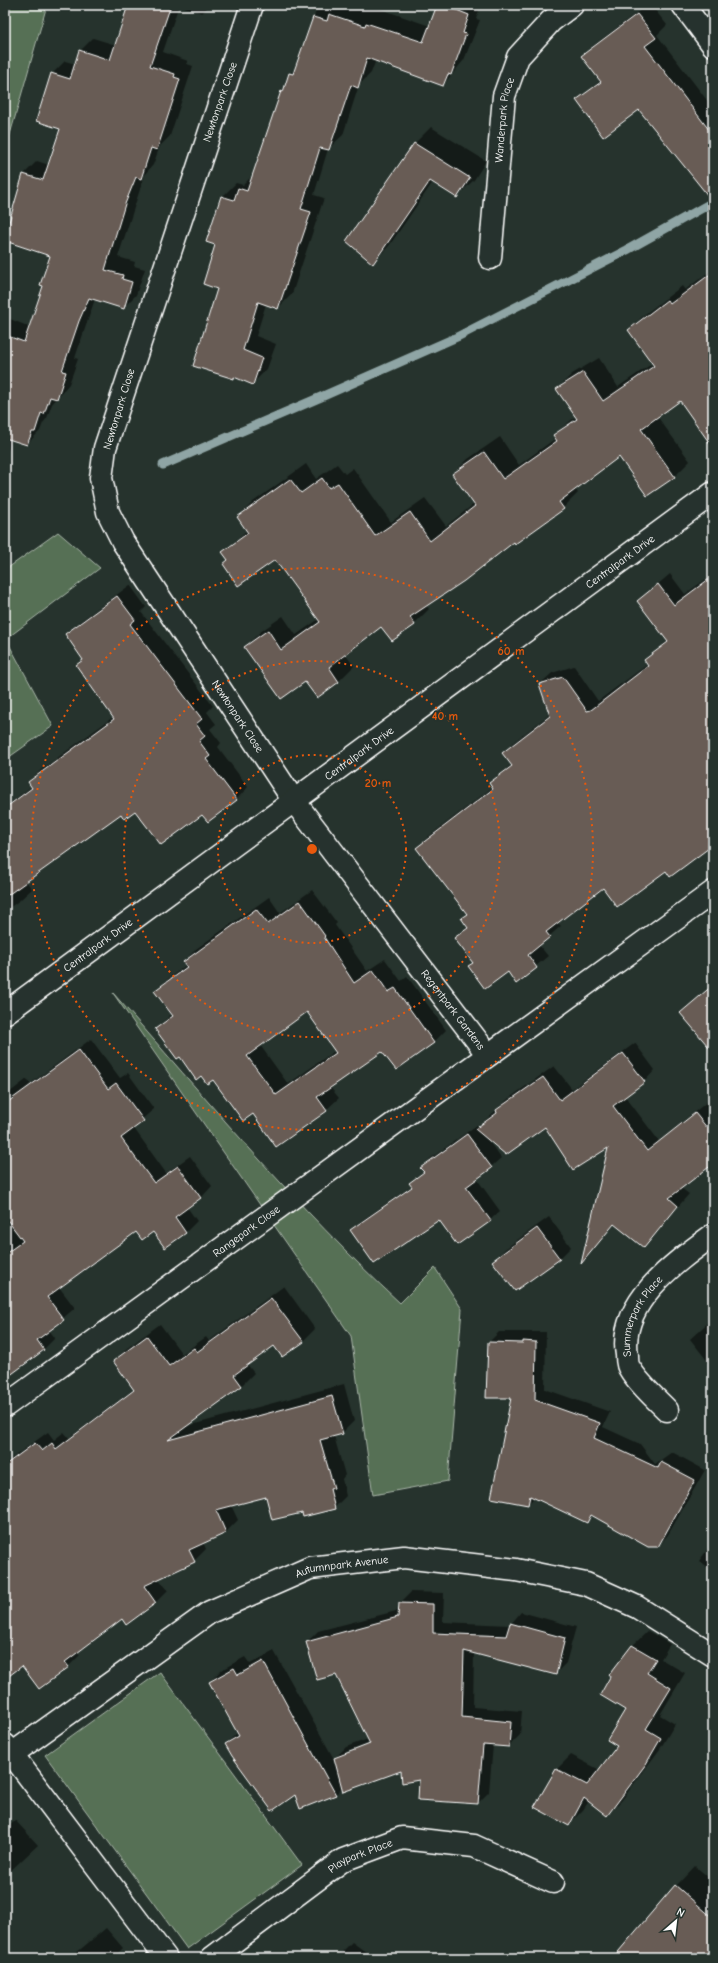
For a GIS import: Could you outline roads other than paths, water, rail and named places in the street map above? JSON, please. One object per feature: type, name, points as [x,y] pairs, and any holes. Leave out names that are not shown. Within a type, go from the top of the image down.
[{"type":"street","name":"Newtonpark Close","points":[[252,5],[105,448],[101,478],[108,512],[123,542],[294,801]]},
{"type":"street","name":"Wanderpark Place","points":[[490,258],[504,96],[518,57],[551,21],[572,5]]},
{"type":"street","points":[[683,5],[713,45]]},
{"type":"street","name":"Centralpark Drive","points":[[5,1013],[713,493]]},
{"type":"street","name":"Regentpark Gardens","points":[[294,801],[488,1055],[713,892]]},
{"type":"street","name":"Rangepark Close","points":[[5,1406],[488,1055]]},
{"type":"street","name":"Summerpark Place","points":[[666,1410],[629,1368],[625,1344],[628,1326],[641,1301],[657,1280],[681,1259],[713,1235]]},
{"type":"street","name":"Autumnpark Avenue","points":[[7,1753],[210,1612],[310,1568],[404,1557],[516,1570],[586,1584],[637,1607],[713,1655]]},
{"type":"street","points":[[7,1753],[166,1958]]},
{"type":"street","name":"Playpark Place","points":[[212,1958],[343,1860],[402,1838],[474,1846],[553,1882]]},
{"type":"waterway","points":[[163,465],[457,337],[627,250],[713,202]]}]
